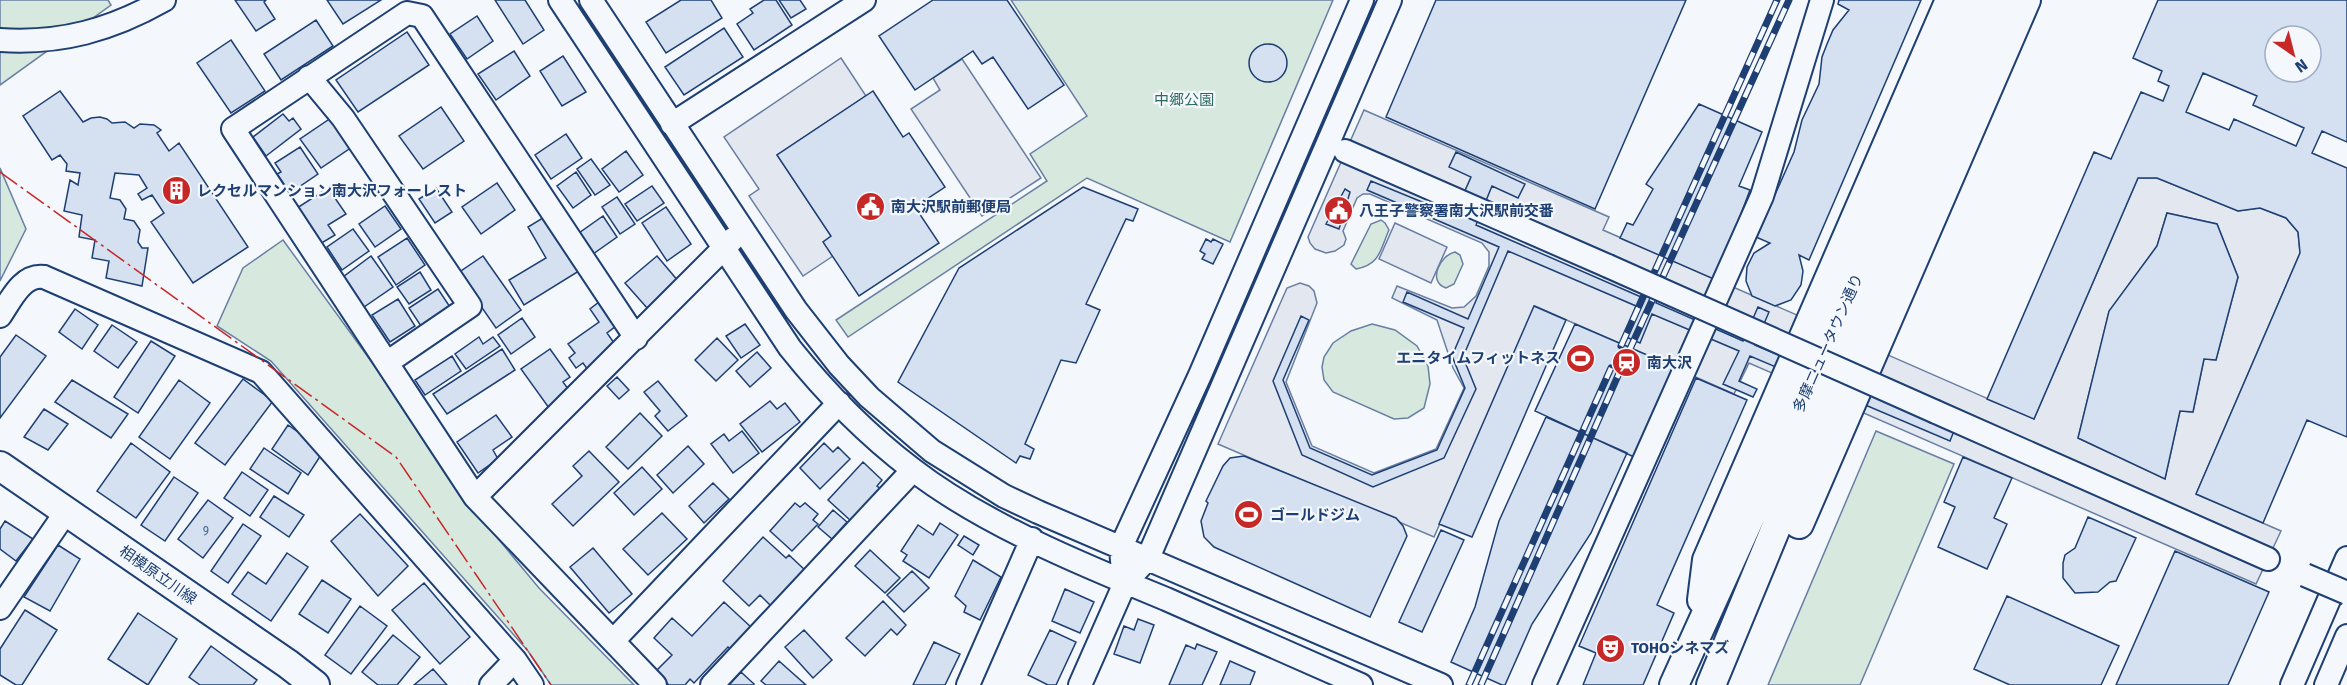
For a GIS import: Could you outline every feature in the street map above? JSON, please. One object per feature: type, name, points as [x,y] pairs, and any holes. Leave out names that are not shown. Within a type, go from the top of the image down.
[{"type":"main road","points":[[1700,626],[1707,560],[1950,0]]},
{"type":"main road","name":"多摩ニュータウン通り","points":[[1674,685],[1794,420],[1978,0]]},
{"type":"main road","name":"多摩ニュータウン通り","points":[[1711,685],[1816,431],[2003,0]]},
{"type":"main road","points":[[1731,639],[1774,581],[2026,0]]},
{"type":"main road","name":"相模原立川線","points":[[0,466],[288,664],[315,685]]},
{"type":"street","points":[[0,40],[26,42],[103,30],[140,14],[164,0]]},
{"type":"street","points":[[560,0],[790,348],[858,423],[913,470],[957,500],[1125,584],[1358,684]]},
{"type":"street","points":[[672,124],[864,0]]},
{"type":"street","points":[[1125,584],[1120,547],[1200,375],[1362,0]]},
{"type":"street","points":[[1080,685],[1125,584],[1148,558],[1390,0]]},
{"type":"street","points":[[1544,685],[1762,196],[1822,0]]},
{"type":"street","points":[[599,3],[672,124],[796,310],[839,365],[869,397],[932,452],[1004,496],[1441,685]]},
{"type":"street","points":[[636,338],[422,16],[407,13],[233,129],[475,497],[655,685]]},
{"type":"street","points":[[309,78],[343,118],[470,306],[387,362]]},
{"type":"street","points":[[1345,151],[2268,559]]},
{"type":"street","points":[[475,497],[743,230]]},
{"type":"street","points":[[0,316],[23,283],[32,278],[44,277],[261,372],[515,660],[532,685]]},
{"type":"street","points":[[613,641],[839,403]]},
{"type":"street","points":[[712,685],[913,470]]},
{"type":"street","points":[[0,608],[66,512]]},
{"type":"street","points":[[968,685],[1032,539]]},
{"type":"street","points":[[2292,685],[2347,558]]},
{"type":"street","points":[[2305,575],[2347,593]]},
{"type":"street","points":[[2326,685],[2347,636]]},
{"type":"street","points":[[491,685],[515,660]]},
{"type":"green space","points":[[0,0],[108,0],[111,5],[0,85]]},
{"type":"green space","name":"中郷公園","points":[[1011,0],[1333,0],[1230,242],[1087,178],[848,337],[836,320],[1047,181],[1030,154],[1087,116]]},
{"type":"green space","points":[[0,168],[26,229],[0,281]]},
{"type":"green space","points":[[1381,220],[1389,230],[1378,256],[1370,264],[1356,269],[1351,264],[1371,224]]},
{"type":"green space","points":[[283,240],[392,390],[470,505],[539,588],[634,685],[551,685],[528,651],[271,361],[217,326],[243,268]]},
{"type":"green space","points":[[1455,252],[1460,255],[1463,264],[1454,284],[1446,288],[1437,280],[1438,269],[1445,258]]},
{"type":"green space","points":[[1372,324],[1395,330],[1417,346],[1428,366],[1430,384],[1424,408],[1408,418],[1394,419],[1333,392],[1324,380],[1322,367],[1324,357],[1333,343],[1351,331]]},
{"type":"green space","points":[[1876,431],[1954,464],[1860,685],[1768,685]]},
{"type":"shaded area","points":[[841,58],[866,96],[777,155],[831,236],[833,256],[803,276],[749,196],[759,189],[724,137]]},
{"type":"shaded area","points":[[962,59],[1041,178],[982,216],[911,109],[940,90],[933,78]]},
{"type":"shaded area","points":[[1364,110],[1609,217],[1603,230],[2034,419],[2138,178],[2157,178],[2238,211],[2260,208],[2286,218],[2298,232],[2300,253],[2196,494],[2281,531],[2256,584],[1749,363],[1734,394],[1535,306],[1434,537],[1218,444],[1287,288],[1300,283],[1309,286],[1314,291],[1317,303],[1286,382],[1312,446],[1374,473],[1436,449],[1464,388],[1453,368],[1437,320],[1392,298],[1397,286],[1452,308],[1464,307],[1476,296],[1489,266],[1489,252],[1482,243],[1370,194],[1363,194],[1357,198],[1343,231],[1346,239],[1344,245],[1335,251],[1326,253],[1315,249],[1308,237]],"holes":[[[2167,213],[2217,224],[2238,277],[2216,360],[2204,359],[2193,412],[2180,411],[2165,479],[2078,438],[2109,312],[2157,246]]]},
{"type":"shaded area","points":[[1395,223],[1447,247],[1431,283],[1379,259]]},
{"type":"building","points":[[235,0],[266,0],[264,2],[275,19],[256,31]]},
{"type":"building","points":[[327,0],[381,0],[343,24]]},
{"type":"building","points":[[495,0],[525,0],[544,30],[523,44]]},
{"type":"building","points":[[681,0],[711,0],[722,18],[666,53],[646,22]]},
{"type":"building","points":[[764,0],[776,0],[792,25],[754,50],[737,24],[753,13],[750,9]]},
{"type":"building","points":[[779,0],[800,0],[806,9],[791,18]]},
{"type":"building","points":[[933,0],[1007,0],[1064,85],[1028,109],[993,57],[982,64],[973,51],[915,90],[879,36]]},
{"type":"building","points":[[1436,0],[1686,0],[1595,209],[1386,117]]},
{"type":"building","points":[[1839,0],[1921,0],[1809,260],[1799,255],[1803,271],[1801,285],[1791,300],[1775,306],[1752,296],[1746,281],[1747,267],[1754,253],[1770,243],[1756,237],[1794,152],[1802,120],[1819,84],[1822,57],[1827,44],[1833,30],[1849,10],[1838,4]]},
{"type":"building","points":[[2158,0],[2347,0],[2347,142],[2322,131],[2312,153],[2347,168],[2347,437],[2307,420],[2263,523],[2196,494],[2300,253],[2298,232],[2286,218],[2260,208],[2238,211],[2157,178],[2138,178],[2034,419],[1987,399],[2094,152],[2111,159],[2141,92],[2163,101],[2169,86],[2158,81],[2162,71],[2133,58]],"holes":[[[2203,73],[2257,96],[2253,105],[2304,128],[2296,146],[2234,119],[2229,130],[2186,112]]]},
{"type":"building","points":[[477,16],[493,41],[467,59],[450,34]]},
{"type":"building","points":[[316,20],[333,46],[281,80],[264,54]]},
{"type":"building","points":[[724,28],[743,57],[684,95],[665,67]]},
{"type":"building","points":[[407,32],[429,65],[358,112],[336,80]]},
{"type":"building","points":[[231,40],[265,91],[231,113],[197,63]]},
{"type":"building","points":[[1268,44],[1281,50],[1287,63],[1281,76],[1268,82],[1255,76],[1249,63],[1255,50]]},
{"type":"building","points":[[514,51],[530,76],[496,100],[478,74]]},
{"type":"building","points":[[563,56],[586,92],[562,106],[540,71]]},
{"type":"building","name":"レクセルマンション南大沢フォーレスト","points":[[60,91],[83,122],[100,117],[112,123],[125,122],[134,128],[140,124],[154,125],[161,130],[157,133],[169,151],[179,143],[248,247],[193,283],[151,222],[164,213],[152,195],[142,200],[138,194],[147,188],[139,175],[115,173],[110,198],[120,200],[126,209],[124,219],[134,221],[140,230],[138,242],[142,248],[148,248],[142,286],[106,278],[109,261],[92,258],[95,240],[79,237],[82,215],[64,211],[70,180],[78,185],[80,173],[66,171],[67,164],[60,155],[52,160],[23,116]]},
{"type":"building","points":[[873,91],[903,137],[909,133],[945,187],[915,207],[939,243],[859,296],[823,242],[831,236],[777,155]]},
{"type":"building","points":[[1699,104],[1762,132],[1739,186],[1750,190],[1716,280],[1620,238],[1627,223],[1633,225],[1653,189],[1646,184]]},
{"type":"building","points":[[441,107],[464,141],[423,169],[399,136]]},
{"type":"building","points":[[283,114],[289,121],[293,118],[301,129],[266,156],[253,137]]},
{"type":"building","points":[[331,118],[352,147],[321,168],[300,139]]},
{"type":"building","points":[[566,134],[582,158],[551,179],[535,155]]},
{"type":"building","points":[[300,147],[318,174],[290,193],[277,174],[281,172],[275,163]]},
{"type":"building","points":[[626,151],[643,175],[619,192],[602,169]]},
{"type":"building","points":[[1456,152],[1525,184],[1518,198],[1492,186],[1476,225],[1641,297],[1644,292],[1659,297],[1656,303],[1743,341],[1758,307],[1769,312],[1755,345],[1954,431],[1950,441],[1750,356],[1739,381],[1757,389],[1753,397],[1723,384],[1739,351],[1652,314],[1640,343],[1624,336],[1636,306],[1508,251],[1463,357],[1476,389],[1444,458],[1373,487],[1302,455],[1273,381],[1301,316],[1309,320],[1283,380],[1310,448],[1372,475],[1437,450],[1465,388],[1452,356],[1464,328],[1403,302],[1407,292],[1468,319],[1499,247],[1367,190],[1371,181],[1454,215],[1471,177],[1449,167]]},
{"type":"building","points":[[591,159],[610,185],[595,195],[577,169]]},
{"type":"building","points":[[576,172],[591,195],[573,208],[557,186]]},
{"type":"building","points":[[497,183],[515,210],[481,234],[462,207]]},
{"type":"building","points":[[652,186],[664,203],[637,221],[625,204]]},
{"type":"building","points":[[1083,187],[1138,209],[1133,221],[1126,219],[1086,304],[1100,310],[1076,363],[1061,360],[1025,444],[1034,449],[1030,459],[1020,456],[1016,463],[898,382],[959,268]]},
{"type":"building","points":[[328,188],[346,214],[328,225],[335,235],[320,244],[297,208]]},
{"type":"building","points":[[436,188],[452,212],[435,223],[419,199]]},
{"type":"building","points":[[1345,189],[1350,192],[1339,229],[1326,224]]},
{"type":"building","points":[[617,197],[635,224],[620,234],[602,207]]},
{"type":"building","points":[[385,206],[401,229],[375,247],[359,224]]},
{"type":"building","points":[[666,207],[691,244],[667,261],[642,223]]},
{"type":"building","points":[[2167,213],[2217,224],[2238,277],[2216,360],[2204,359],[2193,412],[2180,411],[2165,479],[2078,438],[2109,311],[2157,246]]},
{"type":"building","points":[[546,216],[579,271],[524,305],[509,280],[546,258],[528,227]]},
{"type":"building","points":[[603,216],[617,237],[593,254],[579,233]]},
{"type":"building","points":[[353,229],[369,251],[342,270],[327,247]]},
{"type":"building","points":[[407,238],[425,265],[396,285],[378,257]]},
{"type":"building","points":[[1206,239],[1211,242],[1213,239],[1223,244],[1213,264],[1202,259],[1205,254],[1200,251]]},
{"type":"building","points":[[371,256],[393,287],[364,307],[343,277]]},
{"type":"building","points":[[483,256],[521,310],[496,328],[458,273]]},
{"type":"building","points":[[657,256],[679,282],[648,309],[625,283]]},
{"type":"building","points":[[420,272],[431,290],[409,304],[397,287]]},
{"type":"building","points":[[438,289],[450,307],[421,326],[409,308]]},
{"type":"building","points":[[398,299],[415,326],[390,342],[372,315]]},
{"type":"building","points":[[599,302],[616,326],[607,333],[614,343],[588,370],[583,363],[576,368],[569,358],[575,353],[568,344],[599,322],[590,309]]},
{"type":"building","points":[[1534,306],[1566,320],[1472,537],[1439,524]]},
{"type":"building","points":[[75,309],[98,325],[82,349],[59,332]]},
{"type":"building","points":[[522,318],[535,337],[511,354],[498,335]]},
{"type":"building","points":[[745,324],[760,345],[741,358],[726,336]]},
{"type":"building","points":[[1575,324],[1675,367],[1634,457],[1535,411]]},
{"type":"building","points":[[112,325],[137,342],[118,368],[94,351]]},
{"type":"building","points":[[16,335],[46,356],[0,418],[0,357]]},
{"type":"building","points":[[479,337],[483,344],[493,337],[500,346],[466,369],[455,354]]},
{"type":"building","points":[[717,338],[738,360],[716,381],[695,360]]},
{"type":"building","points":[[151,341],[175,356],[138,413],[114,397]]},
{"type":"building","points":[[502,349],[515,370],[447,414],[433,394]]},
{"type":"building","points":[[550,349],[570,377],[563,382],[571,393],[549,408],[521,369]]},
{"type":"building","points":[[757,352],[771,368],[750,387],[736,371]]},
{"type":"building","points":[[452,356],[461,371],[425,395],[415,380]]},
{"type":"building","points":[[617,377],[629,390],[619,399],[607,386]]},
{"type":"building","points":[[1696,378],[1747,400],[1657,605],[1674,613],[1643,685],[1583,685],[1596,653],[1579,646]]},
{"type":"building","points":[[243,379],[273,401],[225,465],[195,443]]},
{"type":"building","points":[[72,380],[128,414],[111,438],[55,402]]},
{"type":"building","points":[[179,380],[210,403],[170,459],[139,437]]},
{"type":"building","points":[[658,381],[687,416],[668,431],[655,416],[660,411],[644,392]]},
{"type":"building","points":[[770,401],[777,409],[785,403],[800,422],[762,452],[740,424]]},
{"type":"building","points":[[44,409],[68,424],[48,450],[24,437]]},
{"type":"building","points":[[640,413],[662,436],[628,469],[606,447]]},
{"type":"building","points":[[496,415],[512,437],[493,450],[498,459],[478,473],[457,442]]},
{"type":"building","points":[[1546,417],[1627,453],[1591,533],[1532,624],[1505,685],[1502,685],[1451,662],[1475,607],[1499,521]]},
{"type":"building","points":[[288,425],[308,439],[321,455],[308,475],[272,449]]},
{"type":"building","points":[[742,431],[759,453],[733,473],[711,444],[724,434],[729,441]]},
{"type":"building","points":[[131,443],[170,472],[136,518],[97,491]]},
{"type":"building","points":[[824,443],[833,452],[838,447],[850,459],[820,489],[800,468]]},
{"type":"building","points":[[688,446],[704,464],[673,493],[657,475]]},
{"type":"building","points":[[264,448],[301,473],[288,494],[250,469]]},
{"type":"building","points":[[589,451],[619,482],[573,526],[552,504],[582,476],[573,466]]},
{"type":"building","points":[[1244,456],[1396,518],[1403,526],[1407,536],[1370,617],[1214,547],[1204,537],[1201,521],[1208,503],[1206,501],[1223,466],[1230,458]]},
{"type":"building","points":[[1963,457],[2012,478],[1994,518],[2007,524],[1987,569],[1938,547],[1955,507],[1944,502]]},
{"type":"building","points":[[863,462],[882,480],[877,486],[881,489],[851,521],[828,500]]},
{"type":"building","points":[[642,467],[662,489],[634,515],[614,493]]},
{"type":"building","points":[[242,472],[268,490],[250,516],[224,498]]},
{"type":"building","points":[[174,477],[198,493],[165,541],[141,525]]},
{"type":"building","points":[[713,483],[729,499],[704,523],[689,506]]},
{"type":"building","points":[[274,496],[304,515],[289,537],[260,517]]},
{"type":"building","points":[[208,500],[233,518],[203,558],[178,539]]},
{"type":"building","points":[[795,503],[800,507],[805,503],[818,514],[813,520],[818,524],[792,551],[770,531]]},
{"type":"building","points":[[833,510],[847,522],[832,539],[818,527]]},
{"type":"building","points":[[662,513],[687,539],[648,575],[623,549]]},
{"type":"building","points":[[360,514],[408,566],[378,596],[331,541]]},
{"type":"building","points":[[2088,517],[2136,538],[2116,581],[2110,582],[2098,592],[2075,593],[2063,578],[2063,563],[2065,555],[2075,548]]},
{"type":"building","points":[[5,521],[33,539],[16,561],[0,549],[0,529]]},
{"type":"building","points":[[940,523],[958,535],[929,578],[903,561],[907,555],[901,551],[918,525],[933,535]]},
{"type":"building","points":[[243,524],[261,536],[228,583],[211,571]]},
{"type":"building","points":[[1441,530],[1464,540],[1422,632],[1399,622]]},
{"type":"building","points":[[964,536],[979,545],[973,555],[958,545]]},
{"type":"building","points":[[763,537],[786,558],[789,555],[806,571],[772,607],[760,595],[749,606],[723,581]]},
{"type":"building","points":[[58,545],[80,559],[50,611],[24,597]]},
{"type":"building","points":[[593,548],[632,594],[609,613],[570,567]]},
{"type":"building","points":[[870,550],[900,578],[885,593],[855,566]]},
{"type":"building","points":[[2175,551],[2269,592],[2228,685],[2116,685]]},
{"type":"building","points":[[287,553],[308,567],[271,621],[232,594],[248,572],[266,584]]},
{"type":"building","points":[[973,560],[1001,577],[980,620],[964,612],[966,606],[955,596]]},
{"type":"building","points":[[912,571],[929,588],[904,612],[887,595]]},
{"type":"building","points":[[322,580],[351,599],[328,633],[299,614]]},
{"type":"building","points":[[424,583],[470,637],[440,664],[392,610]]},
{"type":"building","points":[[1065,589],[1094,602],[1080,633],[1052,621]]},
{"type":"building","points":[[2007,596],[2119,646],[2101,685],[2010,685],[1974,669]]},
{"type":"building","points":[[883,601],[906,625],[897,635],[891,629],[865,656],[846,638]]},
{"type":"building","points":[[724,602],[752,628],[732,650],[728,647],[694,683],[690,679],[685,685],[669,685],[655,672],[672,655],[654,638],[672,618],[692,636]]},
{"type":"building","points":[[360,606],[387,626],[351,674],[325,655]]},
{"type":"building","points":[[25,610],[57,630],[22,685],[16,685],[0,675],[0,649]]},
{"type":"building","points":[[138,613],[177,639],[148,685],[108,659]]},
{"type":"building","points":[[1138,619],[1154,625],[1140,663],[1114,654],[1124,626],[1134,630]]},
{"type":"building","points":[[804,630],[832,660],[813,678],[785,647]]},
{"type":"building","points":[[1050,630],[1076,642],[1056,685],[1048,685],[1028,675]]},
{"type":"building","points":[[393,635],[420,657],[397,685],[378,685],[362,672]]},
{"type":"building","points":[[934,642],[960,654],[945,685],[913,685]]},
{"type":"building","points":[[1197,644],[1217,652],[1202,685],[1169,685],[1186,645],[1195,649]]},
{"type":"building","points":[[211,646],[257,680],[253,685],[200,685],[189,677]]},
{"type":"building","points":[[779,661],[806,685],[766,685],[761,681]]},
{"type":"building","points":[[1230,661],[1255,672],[1250,685],[1220,685]]},
{"type":"building","points":[[433,669],[447,685],[414,685]]},
{"type":"building","points":[[741,672],[754,684],[754,685],[729,685]]},
{"type":"railway","points":[[1621,346],[1777,0]]},
{"type":"railway","points":[[1481,685],[1624,362],[1789,0]]},
{"type":"railway","points":[[1469,685],[1611,368]]},
{"type":"power","points":[[0,172],[396,457],[551,685]]},
{"type":"place","name":"レクセルマンション南大沢フォーレスト","points":[[176,191]]},
{"type":"place","name":"南大沢駅前郵便局","points":[[870,207]]},
{"type":"place","name":"八王子警察署南大沢駅前交番","points":[[1338,211]]},
{"type":"place","name":"エニタイムフィットネス","points":[[1581,358]]},
{"type":"place","name":"南大沢","points":[[1626,363]]},
{"type":"place","name":"ゴールドジム","points":[[1249,515]]},
{"type":"place","name":"TOHOシネマズ","points":[[1610,648]]}]
